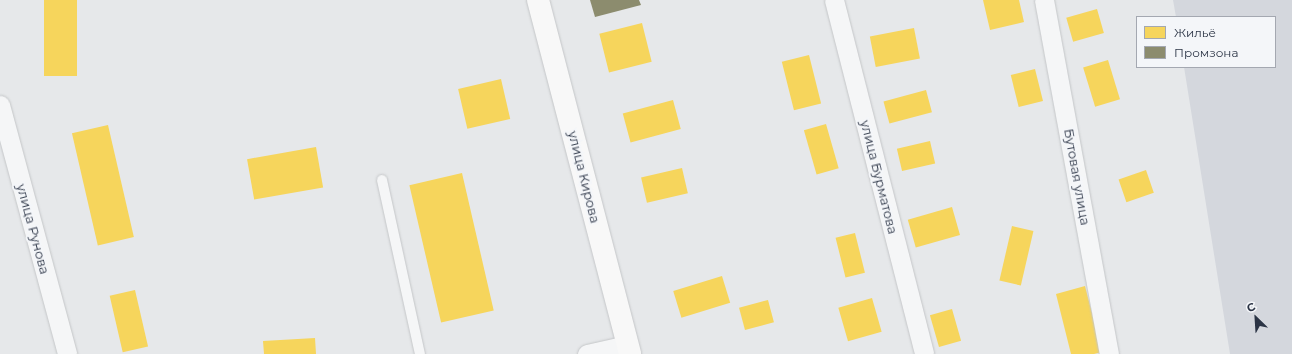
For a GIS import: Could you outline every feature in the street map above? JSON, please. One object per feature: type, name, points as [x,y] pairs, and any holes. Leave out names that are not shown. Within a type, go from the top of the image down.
[{"type":"main road","name":"улица Кирова","points":[[538,0],[628,349]]},
{"type":"street","name":"улица Бурматова","points":[[834,0],[924,354]]},
{"type":"street","name":"Бутовая улица","points":[[1044,0],[1109,354]]},
{"type":"street","name":"улица Рунова","points":[[0,105],[67,354]]},
{"type":"street","points":[[586,354],[628,349]]},
{"type":"lane","points":[[382,180],[420,354]]},
{"type":"shaded area","points":[[1173,0],[1292,0],[1292,354],[1230,354],[1184,68],[1276,68],[1276,16],[1176,16]]},
{"type":"building: Жильё","points":[[44,0],[77,0],[77,76],[44,76]]},
{"type":"building: Жильё","points":[[983,0],[1019,0],[1024,22],[990,30]]},
{"type":"building: Жильё","points":[[1097,9],[1104,33],[1073,42],[1066,18]]},
{"type":"building: Жильё","points":[[642,23],[652,62],[609,72],[599,34]]},
{"type":"building: Жильё","points":[[914,28],[920,58],[876,67],[870,37]]},
{"type":"building: Жильё","points":[[809,55],[821,104],[794,110],[782,62]]},
{"type":"building: Жильё","points":[[1108,60],[1120,99],[1095,107],[1083,68]]},
{"type":"building: Жильё","points":[[1035,69],[1043,101],[1019,107],[1011,75]]},
{"type":"building: Жильё","points":[[501,79],[510,119],[467,129],[458,89]]},
{"type":"building: Жильё","points":[[926,90],[932,112],[889,124],[883,101]]},
{"type":"building: Жильё","points":[[673,100],[681,129],[631,142],[623,113]]},
{"type":"building: Жильё","points":[[826,124],[839,168],[817,175],[804,130]]},
{"type":"building: Жильё","points":[[108,125],[134,237],[98,245],[72,133]]},
{"type":"building: Жильё","points":[[930,141],[935,163],[902,171],[897,149]]},
{"type":"building: Жильё","points":[[316,147],[323,187],[254,200],[247,159]]},
{"type":"building: Жильё","points":[[682,168],[688,193],[647,203],[641,177]]},
{"type":"building: Жильё","points":[[1146,170],[1154,193],[1126,202],[1119,179]]},
{"type":"building: Жильё","points":[[462,173],[494,310],[441,323],[409,185]]},
{"type":"building: Жильё","points":[[952,207],[960,235],[916,248],[908,220]]},
{"type":"building: Жильё","points":[[1012,226],[1033,231],[1021,286],[999,281]]},
{"type":"building: Жильё","points":[[855,233],[865,273],[846,278],[836,238]]},
{"type":"building: Жильё","points":[[722,276],[730,303],[681,318],[673,291]]},
{"type":"building: Жильё","points":[[1085,286],[1102,352],[1094,354],[1071,354],[1056,294]]},
{"type":"building: Жильё","points":[[135,290],[148,347],[123,352],[110,296]]},
{"type":"building: Жильё","points":[[872,298],[882,332],[848,341],[838,308]]},
{"type":"building: Жильё","points":[[768,300],[774,322],[745,330],[739,308]]},
{"type":"building: Жильё","points":[[952,309],[961,341],[939,347],[930,315]]},
{"type":"building: Жильё","points":[[315,338],[316,354],[264,354],[263,341]]},
{"type":"building: Промзона","points":[[590,0],[639,0],[641,5],[595,17]]}]
